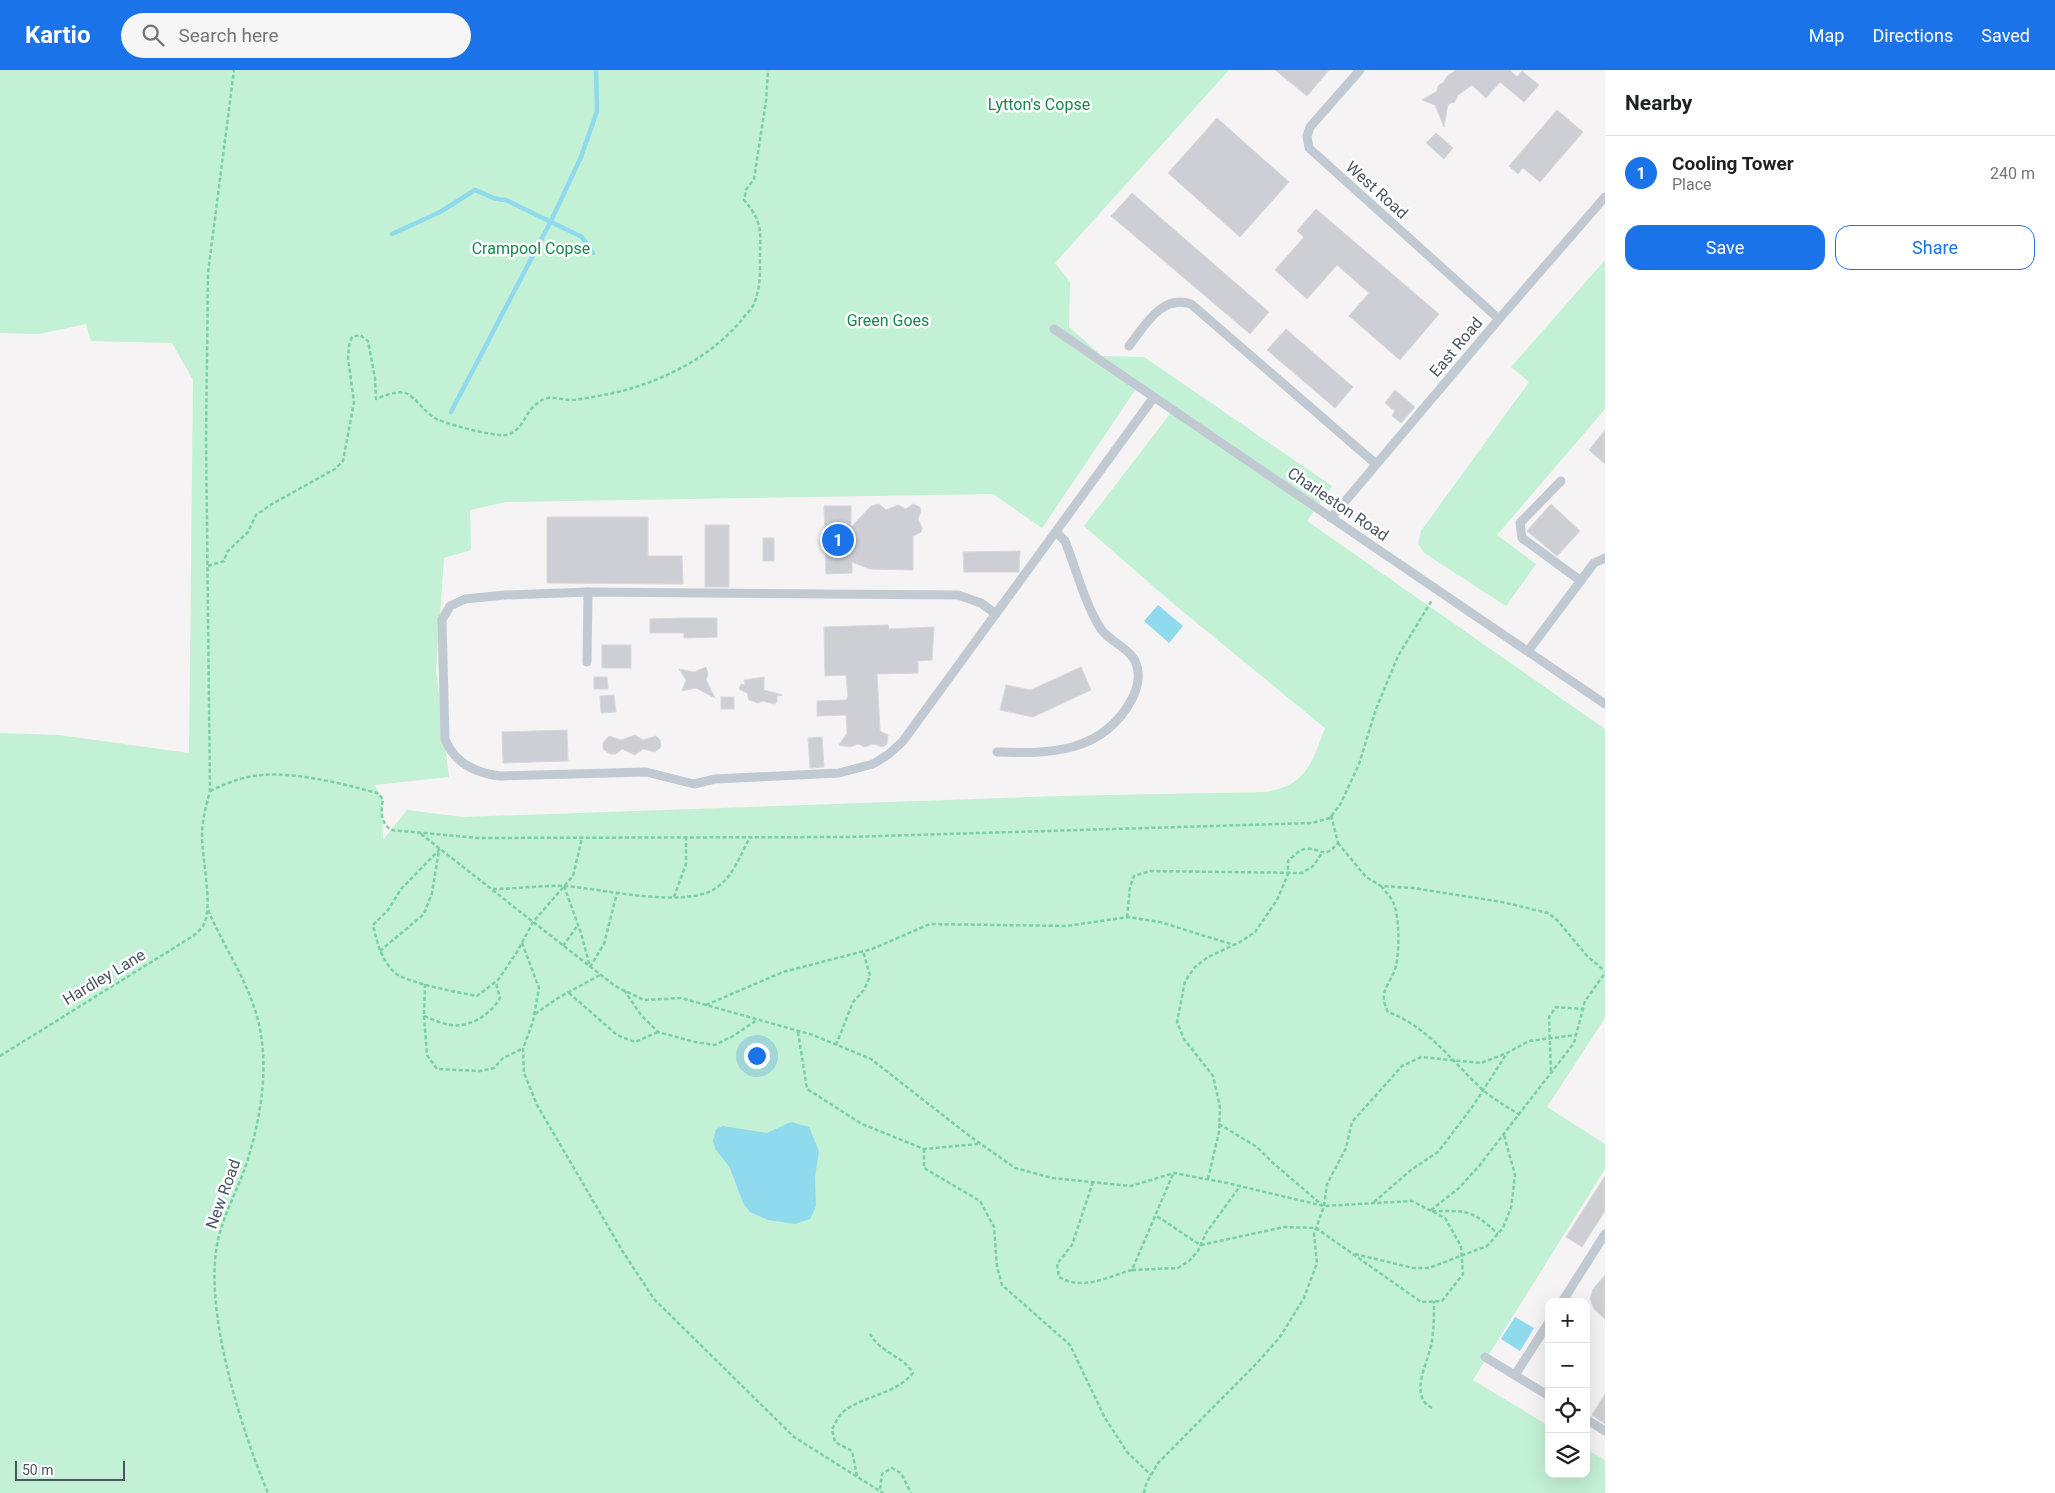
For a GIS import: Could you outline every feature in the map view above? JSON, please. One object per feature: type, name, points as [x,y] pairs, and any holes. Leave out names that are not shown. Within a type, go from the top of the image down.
[{"type":"lane","name":"West Road","points":[[1360,70],[1310,127],[1307,136],[1309,148],[1499,319]]},
{"type":"lane","name":"East Road","points":[[1331,518],[1605,197]]},
{"type":"lane","points":[[1129,346],[1160,308],[1180,302],[1191,304],[1376,464]]},
{"type":"lane","name":"Charleston Road","points":[[1054,329],[1605,704]]},
{"type":"lane","points":[[996,614],[981,603],[958,594],[588,592],[471,598],[456,602],[444,612],[442,633],[445,739],[453,754],[466,765],[486,774],[500,776],[646,772],[694,784],[715,779],[839,773],[856,770],[881,759],[903,741],[996,614],[1056,532],[1154,397]]},
{"type":"lane","points":[[1561,481],[1520,523],[1520,533],[1522,538],[1581,581]]},
{"type":"lane","points":[[997,752],[1031,754],[1064,750],[1089,741],[1118,722],[1138,685],[1138,674],[1134,660],[1100,627],[1065,541],[1056,532]]},
{"type":"lane","points":[[1528,652],[1594,563],[1605,558]]},
{"type":"lane","points":[[587,662],[588,592]]},
{"type":"lane","points":[[1565,1298],[1605,1234]]},
{"type":"lane","points":[[1515,1375],[1545,1328]]},
{"type":"lane","points":[[1485,1357],[1545,1394]]},
{"type":"lane","points":[[1590,1422],[1605,1431]]},
{"type":"path","points":[[208,909],[202,837],[203,820],[210,791],[206,439],[208,273],[234,70]]},
{"type":"path","points":[[207,566],[224,561],[227,552],[248,532],[256,515],[335,469],[343,461],[354,402],[348,358],[352,337],[360,335],[368,341],[375,378],[376,400],[395,392],[410,394],[434,418],[489,436],[507,435],[520,428],[527,411],[543,399],[558,397],[570,400],[610,393],[638,386],[686,366],[734,328],[753,306],[760,288],[760,232],[758,216],[744,200],[746,190],[754,179],[766,102],[768,70]]},
{"type":"path","points":[[210,791],[245,777],[276,774],[359,788],[382,796],[382,818],[391,830],[478,838],[846,837],[1322,821],[1331,815],[1340,803],[1356,770],[1376,709],[1398,656],[1439,591]]},
{"type":"path","points":[[1331,815],[1338,843],[1366,877],[1381,886],[1394,903],[1399,940],[1394,971],[1386,985],[1383,1002],[1388,1012],[1407,1019],[1456,1061],[1483,1090],[1520,1115]]},
{"type":"path","points":[[421,834],[600,975],[624,990],[644,1000],[681,998],[798,1031],[870,1059],[980,1144],[1015,1168],[1052,1178],[1131,1186],[1174,1173],[1324,1206],[1412,1201],[1445,1218],[1461,1246],[1463,1274],[1442,1301],[1421,1302],[1316,1228],[1275,1228],[1201,1245],[1184,1235],[1179,1228],[1156,1216]]},
{"type":"path","points":[[491,889],[564,886],[674,897],[696,894],[716,888],[736,866],[750,837]]},
{"type":"path","points":[[440,849],[406,882],[388,910],[373,925],[380,952],[396,973],[449,992],[477,996],[496,982],[522,943],[533,922],[573,876],[582,838]]},
{"type":"path","points":[[674,897],[686,864],[686,838]]},
{"type":"path","points":[[1208,1179],[1219,1124],[1220,1107],[1213,1076],[1184,1039],[1177,1022],[1185,981],[1195,967],[1208,957],[1234,945],[1255,932],[1277,900],[1288,874],[1288,861],[1297,853],[1306,849],[1322,853],[1331,852],[1338,843]]},
{"type":"path","points":[[380,952],[424,914],[432,892],[440,849]]},
{"type":"path","points":[[1127,917],[1130,887],[1134,876],[1150,871],[1302,873],[1313,866],[1322,853]]},
{"type":"path","points":[[564,886],[590,967]]},
{"type":"path","points":[[1381,886],[1413,888],[1502,902],[1548,913],[1557,920],[1588,957],[1605,972],[1585,1001],[1574,1043],[1520,1115],[1458,1189],[1430,1210]]},
{"type":"path","points":[[590,967],[604,944],[617,892]]},
{"type":"path","name":"New Road","points":[[208,909],[252,998],[258,1017],[263,1057],[253,1142],[218,1237],[215,1291],[220,1332],[232,1387],[268,1493]]},
{"type":"path","name":"Hardley Lane","points":[[0,1056],[196,933],[203,927],[208,909]]},
{"type":"path","points":[[704,1005],[782,972],[864,951],[930,924],[1066,926],[1127,917],[1160,922],[1234,945]]},
{"type":"path","points":[[563,946],[578,925]]},
{"type":"path","points":[[522,943],[539,988],[534,1015],[523,1049],[524,1073],[537,1105],[623,1252],[654,1299],[794,1438],[880,1489],[883,1493]]},
{"type":"path","points":[[836,1045],[853,1002],[864,990],[870,976],[864,951]]},
{"type":"path","points":[[534,1015],[600,975]]},
{"type":"path","points":[[424,1016],[451,1026],[473,1021],[493,1011],[500,998],[496,982]]},
{"type":"path","points":[[425,984],[424,1016],[427,1055],[437,1069],[494,1068],[503,1058],[523,1049]]},
{"type":"path","points":[[624,990],[641,1014],[658,1032],[695,1042],[715,1045],[757,1020]]},
{"type":"path","points":[[569,993],[617,1036],[634,1042],[658,1032]]},
{"type":"path","points":[[1551,1073],[1549,1017],[1556,1007],[1583,1009]]},
{"type":"path","points":[[798,1031],[807,1089],[862,1124],[924,1149],[980,1144]]},
{"type":"path","points":[[1144,1493],[1158,1463],[1258,1363],[1280,1337],[1304,1298],[1317,1263],[1314,1234],[1324,1206],[1327,1184],[1346,1148],[1352,1122],[1402,1066],[1421,1057],[1481,1063],[1507,1053],[1529,1041],[1576,1035]]},
{"type":"path","points":[[1373,1203],[1411,1170],[1438,1152],[1507,1053]]},
{"type":"path","points":[[1219,1124],[1258,1147],[1272,1162],[1324,1206]]},
{"type":"path","points":[[1353,1254],[1413,1268],[1429,1268],[1487,1246],[1498,1234],[1511,1208],[1515,1174],[1504,1135]]},
{"type":"path","points":[[924,1149],[924,1168],[980,1201],[994,1227],[997,1267],[1002,1285],[1070,1345],[1106,1418],[1127,1452],[1151,1475]]},
{"type":"path","points":[[1132,1270],[1144,1238],[1156,1216],[1174,1173]]},
{"type":"path","points":[[1093,1182],[1072,1245],[1057,1264],[1059,1277],[1071,1284],[1087,1283],[1132,1270],[1178,1268],[1198,1252],[1216,1217],[1229,1203],[1240,1186]]},
{"type":"path","points":[[1430,1210],[1467,1210],[1498,1234]]},
{"type":"path","points":[[1432,1408],[1426,1405],[1421,1392],[1423,1370],[1432,1342],[1434,1301]]},
{"type":"path","points":[[857,1476],[852,1451],[835,1442],[832,1429],[842,1413],[888,1391],[907,1380],[913,1373],[906,1362],[878,1346],[870,1334]]},
{"type":"path","points":[[880,1489],[882,1474],[892,1468],[901,1472],[911,1493]]},
{"type":"green space","points":[[0,70],[1229,70],[1055,263],[1070,282],[1069,327],[1102,356],[1144,357],[1332,486],[1307,521],[1605,729],[1605,1018],[1547,1107],[1605,1144],[1605,1169],[1473,1380],[1545,1424],[1545,1478],[1590,1478],[1590,1451],[1605,1460],[1605,1493],[0,1493],[0,733],[59,735],[189,753],[193,380],[172,343],[91,341],[86,324],[39,334],[0,333]],"holes":[[[1138,386],[1173,410],[1084,526],[1176,606],[1325,728],[1311,761],[1299,778],[1280,789],[1266,792],[1060,796],[463,817],[407,810],[383,840],[382,796],[374,785],[449,777],[436,670],[444,558],[471,550],[470,510],[506,502],[993,494],[1042,528]]]},
{"type":"green space","points":[[1605,260],[1605,409],[1497,535],[1536,564],[1506,606],[1424,553],[1418,543],[1421,531],[1529,382],[1511,367]]},
{"type":"water","points":[[1158,605],[1183,626],[1169,643],[1144,621]]},
{"type":"water","points":[[791,1122],[809,1127],[819,1151],[815,1177],[816,1206],[810,1219],[795,1224],[768,1220],[750,1212],[743,1203],[730,1168],[716,1150],[713,1141],[716,1129],[723,1126],[767,1133]]},
{"type":"water","points":[[1515,1317],[1534,1328],[1520,1351],[1501,1339]]},
{"type":"building","points":[[1275,70],[1329,70],[1307,96]]},
{"type":"building","points":[[1456,70],[1510,70],[1517,77],[1522,71],[1539,85],[1524,102],[1500,82],[1486,98],[1472,85],[1458,95],[1455,102],[1448,104],[1444,127],[1435,105],[1422,100],[1437,91],[1438,86],[1444,82],[1447,76]]},
{"type":"building","points":[[1557,110],[1583,132],[1540,182],[1523,168],[1518,174],[1509,166]]},
{"type":"building","points":[[1217,118],[1289,182],[1240,237],[1168,173]]},
{"type":"building","points":[[1436,133],[1453,148],[1444,159],[1426,143]]},
{"type":"building","points":[[1132,193],[1269,312],[1250,334],[1111,216]]},
{"type":"building","points":[[1316,209],[1439,314],[1400,360],[1349,316],[1369,293],[1337,265],[1307,299],[1275,270],[1304,237],[1297,231]]},
{"type":"building","points":[[1286,329],[1353,387],[1335,408],[1267,350]]},
{"type":"building","points":[[1395,390],[1415,407],[1401,423],[1392,416],[1395,411],[1385,403]]},
{"type":"building","points":[[1605,430],[1605,464],[1589,450]]},
{"type":"building","points":[[879,504],[886,510],[898,505],[906,509],[913,504],[920,507],[921,511],[918,519],[922,528],[921,532],[913,536],[913,570],[870,569],[852,562],[852,573],[826,574],[824,506],[851,506],[851,527],[871,506]]},
{"type":"building","points":[[1551,504],[1580,531],[1557,556],[1527,531]]},
{"type":"building","points":[[547,517],[648,517],[648,556],[682,556],[683,584],[547,583]]},
{"type":"building","points":[[705,525],[729,525],[729,587],[705,587]]},
{"type":"building","points":[[763,538],[774,538],[774,561],[763,561]]},
{"type":"building","points":[[1020,551],[1019,572],[964,572],[963,552]]},
{"type":"building","points":[[717,618],[717,637],[684,638],[684,633],[650,633],[650,619]]},
{"type":"building","points":[[888,625],[889,629],[934,627],[932,660],[918,661],[918,673],[877,674],[880,731],[888,735],[887,744],[883,747],[873,744],[865,747],[858,744],[850,747],[839,745],[847,733],[846,715],[817,716],[817,701],[846,700],[848,697],[846,675],[825,676],[824,627]]},
{"type":"building","points":[[602,645],[631,645],[631,668],[602,668]]},
{"type":"building","points":[[706,667],[708,674],[706,680],[715,698],[696,688],[682,691],[686,680],[679,669],[694,672]]},
{"type":"building","points":[[1081,667],[1091,690],[1033,717],[1000,710],[1006,685],[1031,690]]},
{"type":"building","points":[[594,677],[607,677],[608,689],[594,689]]},
{"type":"building","points":[[764,677],[764,690],[782,695],[777,696],[777,702],[774,704],[763,701],[758,703],[749,700],[747,693],[739,689],[741,684],[745,685],[744,680]]},
{"type":"building","points":[[614,695],[616,712],[601,713],[600,696]]},
{"type":"building","points":[[721,697],[734,697],[734,709],[721,709]]},
{"type":"building","points":[[567,730],[568,761],[503,763],[502,732]]},
{"type":"building","points":[[635,735],[643,740],[656,736],[660,740],[661,747],[655,752],[643,749],[635,755],[622,749],[616,754],[610,754],[603,749],[603,743],[609,736],[621,740]]},
{"type":"building","points":[[822,737],[824,767],[810,768],[808,738]]},
{"type":"building","points":[[1605,1176],[1605,1211],[1582,1247],[1566,1237]]},
{"type":"building","points":[[1605,1275],[1605,1319],[1594,1309],[1590,1299],[1593,1289]]},
{"type":"building","points":[[1605,1394],[1605,1424],[1592,1415]]},
{"type":"waterway","points":[[451,412],[551,221],[581,157],[597,111],[596,70]]},
{"type":"waterway","points":[[392,234],[440,212],[475,190],[493,198],[506,200],[582,237],[593,253]]},
{"type":"place","name":"Cooling Tower","points":[[838,540]]},
{"type":"park label","name":"Lytton's Copse","points":[[1039,104]]},
{"type":"park label","name":"Crampool Copse","points":[[531,248]]},
{"type":"park label","name":"Green Goes","points":[[888,320]]}]
